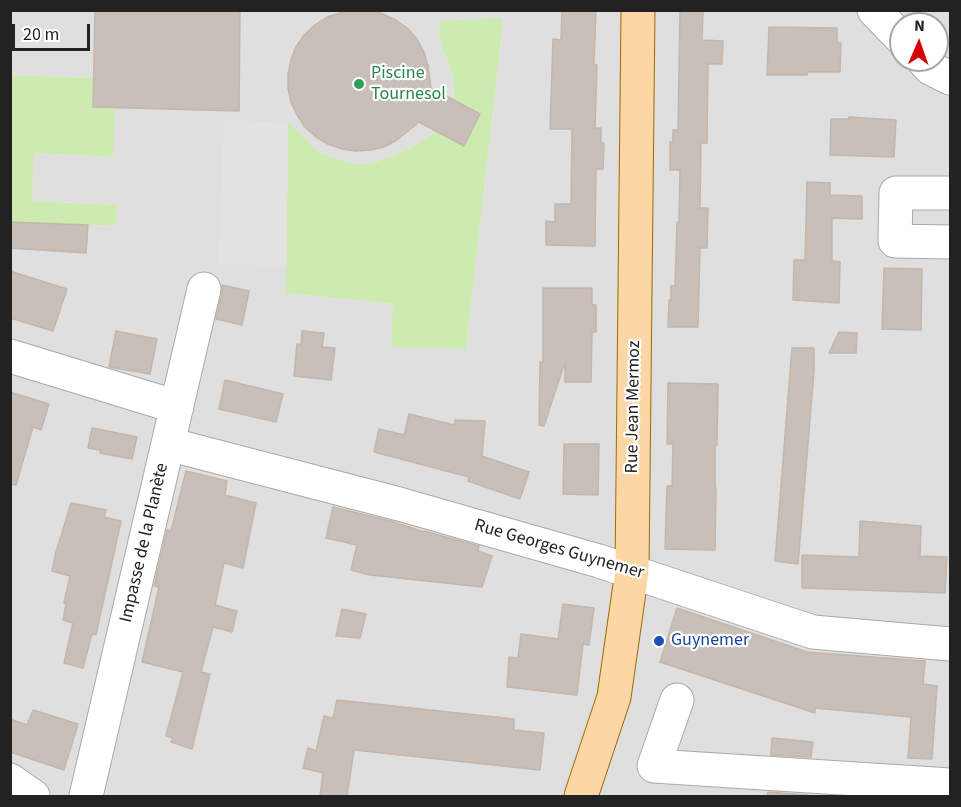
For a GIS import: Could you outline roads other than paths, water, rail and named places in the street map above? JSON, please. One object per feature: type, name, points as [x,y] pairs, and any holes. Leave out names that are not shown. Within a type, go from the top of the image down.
[{"type":"main road","name":"Rue Jean Mermoz","points":[[580,796],[614,697],[632,571],[638,10]]},
{"type":"street","points":[[874,10],[889,26]]},
{"type":"street","points":[[951,193],[896,193],[895,242],[951,242]]},
{"type":"street","name":"Impasse de la Planète","points":[[86,796],[204,289]]},
{"type":"street","points":[[10,356],[177,407]]},
{"type":"street","name":"Rue Georges Guynemer","points":[[168,444],[399,504],[632,571],[813,632],[951,645]]},
{"type":"street","points":[[677,700],[654,766],[951,785]]},
{"type":"street","points":[[10,780],[33,796]]},
{"type":"place","name":"Piscine Tournesol","points":[[359,84]]},
{"type":"place","name":"Guynemer","points":[[659,641]]}]
